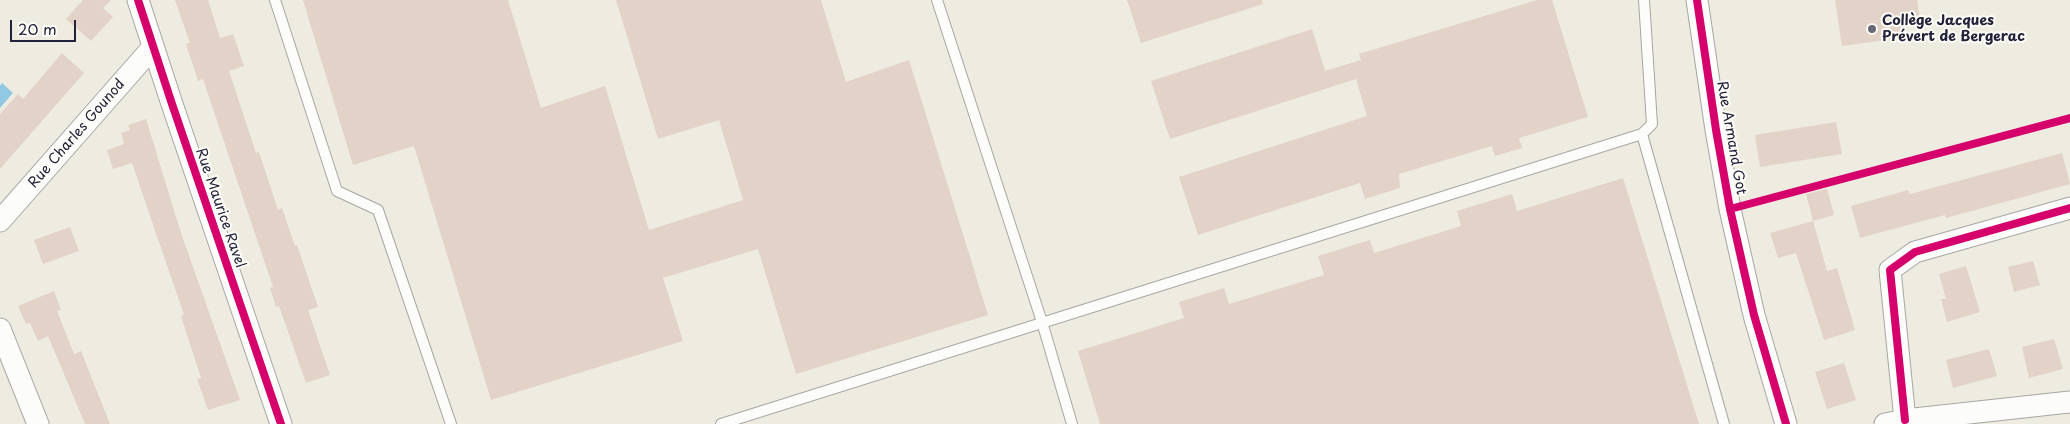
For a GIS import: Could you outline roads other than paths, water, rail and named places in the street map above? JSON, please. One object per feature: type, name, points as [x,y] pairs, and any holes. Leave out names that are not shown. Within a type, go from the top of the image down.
[{"type":"street","name":"Rue Maurice Ravel","points":[[138,0],[281,424]]},
{"type":"street","name":"Rue Armand Got","points":[[1697,0],[1716,130],[1730,209],[1754,315],[1786,424]]},
{"type":"street","name":"Rue Charles Gounod","points":[[0,220],[153,47]]},
{"type":"street","points":[[2070,208],[1915,252],[1890,270],[1895,422],[2070,402]]},
{"type":"street","points":[[0,329],[38,424]]},
{"type":"lane","points":[[275,0],[337,191],[378,210],[451,424]]},
{"type":"lane","points":[[937,0],[1042,322],[1072,424]]},
{"type":"lane","points":[[721,424],[1642,134],[1652,124],[1644,0]]},
{"type":"lane","points":[[1642,134],[1724,424]]},
{"type":"water","points":[[2,83],[13,93],[0,108],[0,86]]},
{"type":"place","name":"Collège Jacques Prévert de Bergerac","points":[[1872,29]]}]
